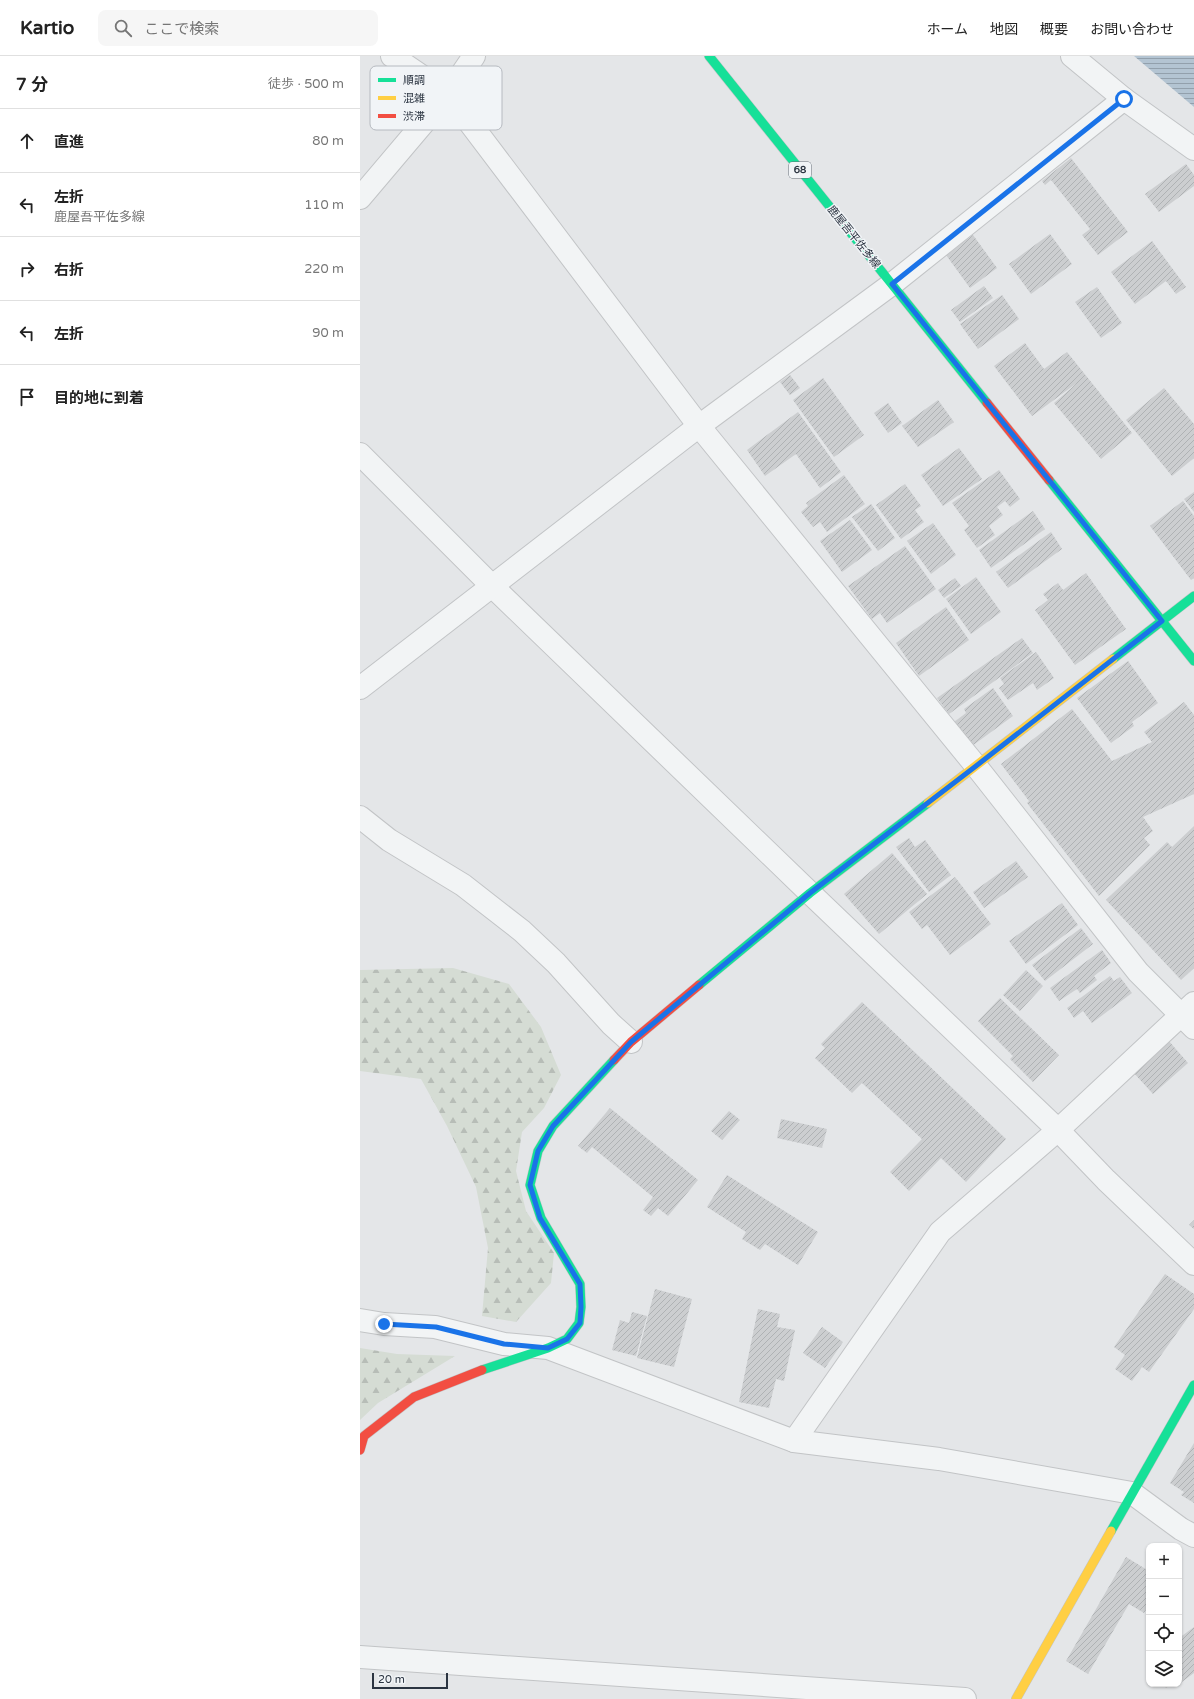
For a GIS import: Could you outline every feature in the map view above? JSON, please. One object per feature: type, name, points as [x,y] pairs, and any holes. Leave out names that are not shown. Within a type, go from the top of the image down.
[{"type":"street","points":[[392,56],[407,66]]},
{"type":"street","points":[[467,66],[474,56]]},
{"type":"street","name":"鹿屋吾平佐多線","points":[[709,56],[1194,661]]},
{"type":"street","points":[[1072,56],[1124,99],[1194,149]]},
{"type":"street","points":[[360,688],[699,426],[892,284],[1124,99]]},
{"type":"street","points":[[360,198],[418,130]]},
{"type":"street","points":[[475,130],[699,426],[976,766],[1138,972],[1189,1015],[940,1232],[794,1441]]},
{"type":"street","points":[[360,454],[492,586],[1058,1130],[1106,1180],[1194,1264]]},
{"type":"street","points":[[360,1450],[364,1436],[414,1397],[474,1373],[548,1348],[567,1339],[580,1323],[580,1284],[540,1218],[530,1185],[538,1151],[553,1126],[631,1042],[810,893],[1194,596]]},
{"type":"street","points":[[360,817],[389,840],[463,885],[522,931],[556,963],[611,1024],[631,1042]]},
{"type":"street","points":[[360,1320],[384,1324],[436,1327],[504,1344],[548,1348],[794,1441],[939,1459],[1132,1493],[1194,1536]]},
{"type":"street","points":[[1016,1699],[1194,1385]]},
{"type":"street","points":[[360,1657],[965,1699]]},
{"type":"green space","points":[[453,968],[509,984],[541,1027],[561,1075],[544,1108],[522,1132],[516,1171],[526,1211],[554,1253],[551,1283],[516,1322],[482,1316],[488,1248],[476,1187],[447,1126],[421,1079],[360,1071],[360,970]]},
{"type":"green space","points":[[360,1348],[397,1354],[455,1356],[378,1403],[360,1420]]},
{"type":"water","points":[[1134,56],[1194,56],[1194,107]]},
{"type":"building","points":[[1071,158],[1128,232],[1098,255],[1082,235],[1090,229],[1051,180],[1045,185],[1042,181]]},
{"type":"building","points":[[1186,164],[1194,175],[1194,186],[1159,212],[1145,194]]},
{"type":"building","points":[[1050,234],[1072,264],[1031,294],[1009,264]]},
{"type":"building","points":[[973,235],[997,268],[970,288],[946,255]]},
{"type":"building","points":[[1152,241],[1186,287],[1176,294],[1166,281],[1135,304],[1111,272]]},
{"type":"building","points":[[984,286],[993,298],[960,322],[951,310]]},
{"type":"building","points":[[1097,287],[1122,323],[1101,338],[1075,302]]},
{"type":"building","points":[[1002,295],[1019,319],[978,349],[960,324]]},
{"type":"building","points":[[1025,343],[1044,369],[1067,352],[1132,433],[1101,459],[1054,403],[1077,383],[1032,416],[994,366]]},
{"type":"building","points":[[790,375],[800,388],[790,395],[780,382]]},
{"type":"building","points":[[823,378],[864,435],[834,457],[793,400]]},
{"type":"building","points":[[1164,388],[1194,424],[1194,458],[1172,476],[1126,420]]},
{"type":"building","points":[[938,400],[954,422],[918,447],[902,426]]},
{"type":"building","points":[[888,403],[902,423],[888,433],[874,413]]},
{"type":"building","points":[[798,412],[841,472],[820,488],[796,454],[765,476],[747,450]]},
{"type":"building","points":[[959,448],[982,479],[943,506],[921,475]]},
{"type":"building","points":[[999,470],[1020,499],[1010,507],[1005,501],[997,507],[1003,515],[989,526],[995,535],[977,548],[964,530],[969,526],[952,503]]},
{"type":"building","points":[[844,475],[865,504],[827,532],[820,522],[813,527],[801,512],[808,506],[806,503]]},
{"type":"building","points":[[905,484],[921,506],[915,510],[924,522],[901,539],[876,505]]},
{"type":"building","points":[[1194,492],[1194,512],[1184,499]]},
{"type":"building","points":[[1183,501],[1194,516],[1194,578],[1191,580],[1150,526]]},
{"type":"building","points":[[871,504],[895,538],[878,551],[852,517]]},
{"type":"building","points":[[1033,511],[1045,529],[991,568],[979,550]]},
{"type":"building","points":[[850,520],[872,550],[842,572],[820,541]]},
{"type":"building","points":[[933,523],[956,555],[931,574],[907,541]]},
{"type":"building","points":[[1051,532],[1062,549],[1008,588],[996,572]]},
{"type":"building","points":[[905,546],[936,589],[887,623],[880,613],[872,619],[848,586]]},
{"type":"building","points":[[1086,573],[1126,629],[1075,665],[1035,610],[1048,600],[1043,594],[1058,583],[1063,590]]},
{"type":"building","points":[[976,577],[1001,612],[971,634],[946,599]]},
{"type":"building","points":[[955,578],[961,586],[944,598],[938,590]]},
{"type":"building","points":[[946,607],[969,640],[919,676],[896,643]]},
{"type":"building","points":[[1022,638],[1033,653],[949,714],[937,698]]},
{"type":"building","points":[[1036,652],[1054,678],[1037,690],[1033,683],[1008,700],[999,688],[1004,684],[1000,678]]},
{"type":"building","points":[[1128,661],[1158,703],[1132,722],[1134,726],[1111,743],[1077,698]]},
{"type":"building","points":[[993,688],[1013,716],[972,746],[954,722],[966,713],[964,709]]},
{"type":"building","points":[[1184,702],[1194,715],[1194,794],[1143,817],[1153,831],[1144,838],[1150,845],[1099,896],[1027,803],[1029,801],[1001,764],[1072,709],[1112,761],[1152,742],[1144,732]]},
{"type":"building","points":[[1194,826],[1194,968],[1181,980],[1106,900],[1167,842],[1172,847]]},
{"type":"building","points":[[909,838],[915,847],[925,840],[951,875],[929,892],[896,847]]},
{"type":"building","points":[[892,853],[927,894],[879,934],[844,894]]},
{"type":"building","points":[[1016,861],[1028,877],[984,908],[973,892]]},
{"type":"building","points":[[955,877],[991,924],[950,955],[927,925],[922,929],[909,912]]},
{"type":"building","points":[[1062,903],[1078,925],[1026,964],[1009,941]]},
{"type":"building","points":[[1081,928],[1093,944],[1045,981],[1032,965]]},
{"type":"building","points":[[1102,950],[1111,963],[1094,976],[1097,980],[1080,993],[1077,989],[1059,1001],[1050,988]]},
{"type":"building","points":[[1026,970],[1043,986],[1020,1011],[1003,995]]},
{"type":"building","points":[[1110,976],[1114,981],[1120,977],[1132,993],[1092,1023],[1083,1011],[1074,1018],[1067,1008]]},
{"type":"building","points":[[1000,998],[1059,1055],[1033,1082],[1010,1059],[1013,1056],[978,1021]]},
{"type":"building","points":[[862,1002],[1006,1139],[966,1182],[941,1158],[909,1191],[890,1172],[922,1139],[862,1083],[852,1093],[815,1058],[825,1048],[821,1044]]},
{"type":"building","points":[[1168,1040],[1188,1063],[1153,1094],[1133,1072]]},
{"type":"building","points":[[610,1108],[698,1180],[668,1216],[658,1208],[651,1216],[643,1210],[653,1197],[592,1147],[587,1153],[578,1146]]},
{"type":"building","points":[[729,1111],[740,1120],[722,1140],[711,1131]]},
{"type":"building","points":[[781,1119],[827,1129],[822,1148],[777,1138]]},
{"type":"building","points":[[727,1175],[818,1232],[798,1265],[765,1244],[760,1250],[742,1239],[746,1232],[707,1207]]},
{"type":"building","points":[[1194,1220],[1194,1229],[1189,1225]]},
{"type":"building","points":[[1165,1274],[1194,1294],[1194,1309],[1149,1372],[1142,1367],[1132,1381],[1115,1369],[1125,1355],[1114,1347]]},
{"type":"building","points":[[655,1289],[692,1299],[674,1367],[637,1358]]},
{"type":"building","points":[[758,1309],[780,1314],[777,1327],[795,1330],[784,1381],[776,1379],[769,1408],[739,1402]]},
{"type":"building","points":[[632,1312],[647,1316],[636,1356],[612,1350],[620,1320],[629,1323]]},
{"type":"building","points":[[822,1327],[843,1342],[825,1368],[803,1353]]},
{"type":"building","points":[[1194,1443],[1194,1503],[1181,1495],[1184,1492],[1170,1483]]},
{"type":"building","points":[[1126,1557],[1146,1569],[1146,1610],[1144,1613],[1129,1604],[1088,1674],[1066,1661]]},
{"type":"building","points":[[1194,1627],[1194,1673],[1182,1682],[1182,1636]]},
{"type":"traffic: fast","points":[[709,56],[987,403]]},
{"type":"traffic: fast","points":[[1049,480],[1194,661]]},
{"type":"traffic: fast","points":[[1113,659],[1194,596]]},
{"type":"traffic: fast","points":[[699,985],[810,893],[928,803]]},
{"type":"traffic: fast","points":[[482,1370],[548,1348],[567,1339],[579,1323],[581,1307],[580,1284],[541,1218],[530,1185],[538,1151],[553,1126],[614,1060]]},
{"type":"traffic: fast","points":[[1111,1531],[1194,1385]]},
{"type":"traffic: slow","points":[[928,803],[1113,659]]},
{"type":"traffic: slow","points":[[1016,1699],[1111,1531]]},
{"type":"traffic: jam","points":[[987,403],[1049,480]]},
{"type":"traffic: jam","points":[[614,1060],[631,1042],[699,985]]},
{"type":"traffic: jam","points":[[360,1450],[364,1436],[414,1397],[482,1370]]},
{"type":"route","points":[[384,1324],[436,1327],[504,1344],[548,1348],[567,1339],[580,1323],[580,1284],[540,1218],[530,1185],[538,1151],[553,1126],[631,1042],[810,893],[1162,621],[892,284],[1124,99]]}]
